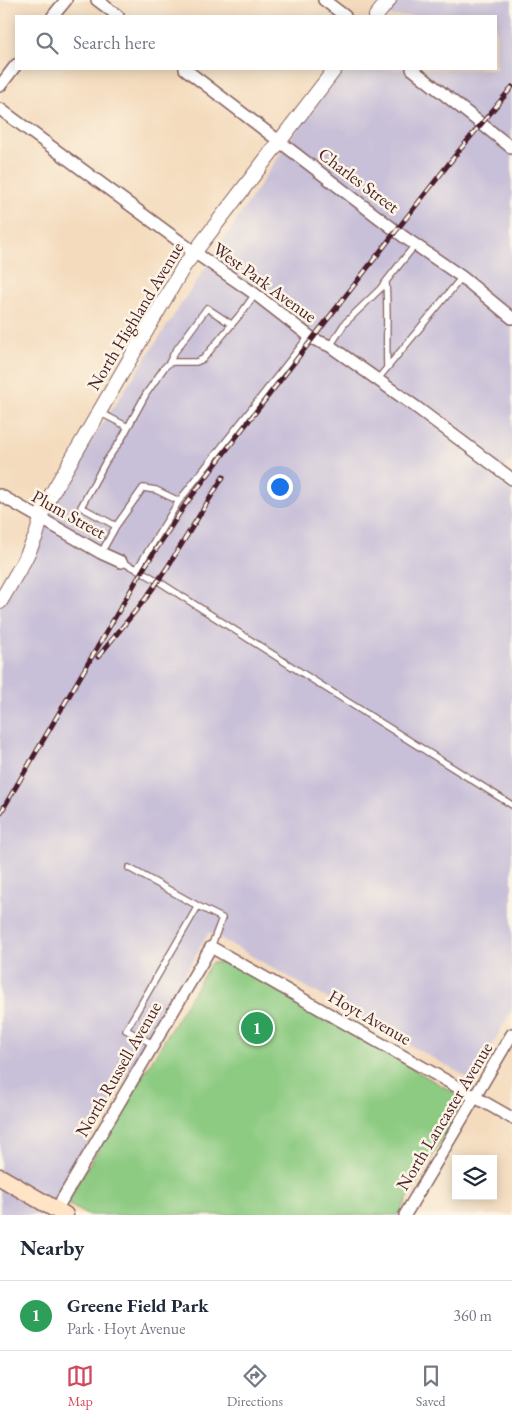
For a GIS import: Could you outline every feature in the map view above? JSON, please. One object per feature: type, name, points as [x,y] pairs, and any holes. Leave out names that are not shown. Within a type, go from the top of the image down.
[{"type":"main road","points":[[0,1177],[54,1211]]},
{"type":"street","points":[[55,15],[66,0]]},
{"type":"street","points":[[96,0],[117,15]]},
{"type":"street","points":[[324,0],[344,15]]},
{"type":"street","points":[[377,15],[388,0]]},
{"type":"street","points":[[0,86],[15,65]]},
{"type":"street","name":"Charles Street","points":[[186,70],[415,245],[462,277],[512,318]]},
{"type":"street","name":"North Highland Avenue","points":[[0,602],[32,545],[45,506],[54,488],[184,266],[334,70]]},
{"type":"street","points":[[413,70],[512,148]]},
{"type":"street","name":"West Park Avenue","points":[[0,109],[194,252],[255,294],[309,336],[330,346],[512,479]]},
{"type":"street","name":"Plum Street","points":[[0,495],[101,553],[121,562]]},
{"type":"street","name":"North Russell Avenue","points":[[54,1211],[211,947]]},
{"type":"street","name":"Hoyt Avenue","points":[[211,947],[512,1118]]},
{"type":"street","name":"North Lancaster Avenue","points":[[405,1215],[512,1034]]},
{"type":"lane","points":[[330,346],[345,323],[386,282],[415,245]]},
{"type":"lane","points":[[378,380],[462,277]]},
{"type":"lane","points":[[386,282],[388,308],[386,337],[387,368]]},
{"type":"lane","points":[[169,363],[196,362],[203,359],[255,294]]},
{"type":"lane","points":[[116,526],[81,506],[106,462],[146,394],[207,308],[231,324]]},
{"type":"lane","points":[[137,569],[179,501],[309,336]]},
{"type":"lane","points":[[99,412],[128,427]]},
{"type":"lane","points":[[101,553],[116,526],[143,488],[156,490],[179,501]]},
{"type":"lane","points":[[121,562],[158,581],[512,805]]},
{"type":"lane","points":[[129,868],[222,918],[211,947]]},
{"type":"lane","points":[[153,1044],[126,1030],[198,906]]},
{"type":"shaded area","points":[[397,0],[512,0],[512,459],[499,475],[512,484],[512,1010],[472,1080],[209,932],[46,1215],[0,1215],[0,594],[55,496],[292,136],[343,70],[497,70],[497,15],[385,15]]},
{"type":"green space","points":[[228,962],[456,1094],[461,1099],[460,1109],[398,1215],[87,1215],[66,1203],[211,963]]},
{"type":"railway","points":[[0,814],[142,571],[185,505],[396,231],[512,87]]},
{"type":"railway","points":[[98,657],[146,598],[167,568],[223,477]]},
{"type":"place","name":"Greene Field Park","points":[[257,1028]]}]
